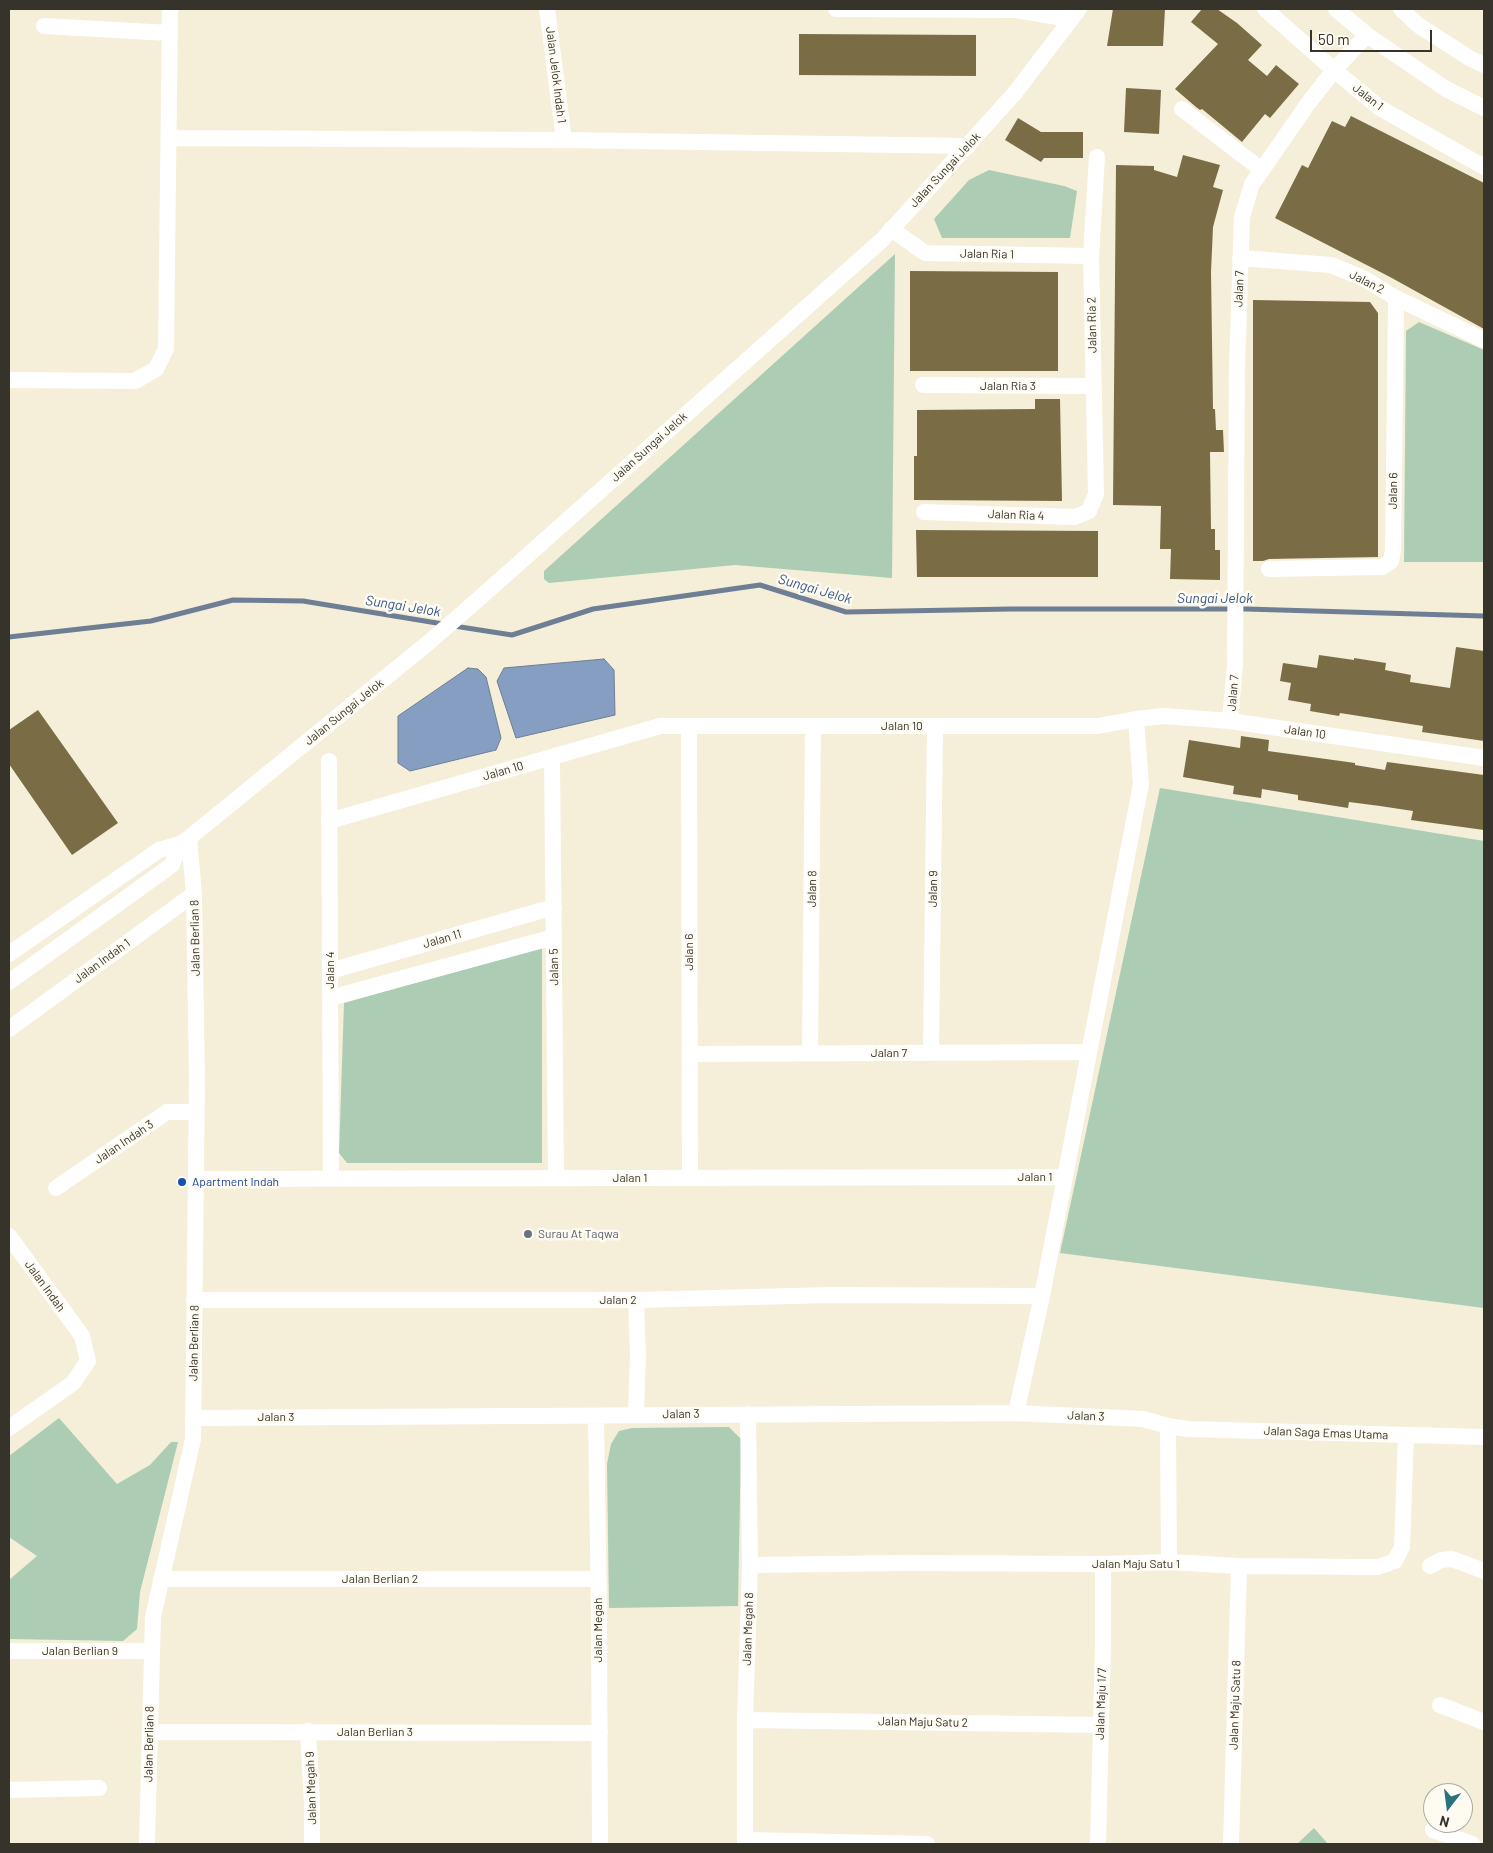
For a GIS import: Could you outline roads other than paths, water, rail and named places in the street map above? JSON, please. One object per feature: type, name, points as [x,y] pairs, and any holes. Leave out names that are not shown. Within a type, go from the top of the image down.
[{"type":"street","points":[[9,380],[135,381],[156,369],[166,349],[170,9]]},
{"type":"street","points":[[547,9],[556,9]]},
{"type":"street","name":"Jalan Jelok Indah 1","points":[[547,9],[564,140]]},
{"type":"street","points":[[836,9],[1016,10],[1074,14]]},
{"type":"street","name":"Jalan 1","points":[[1265,9],[1380,108],[1484,167]]},
{"type":"street","points":[[1336,9],[1367,35],[1446,90],[1484,108]]},
{"type":"street","points":[[1400,9],[1418,25],[1471,59],[1484,65]]},
{"type":"street","name":"Jalan Sungai Jelok","points":[[9,954],[159,850],[185,841],[428,643],[482,596],[882,240],[1014,94],[1074,14]]},
{"type":"street","points":[[44,26],[170,33]]},
{"type":"street","name":"Jalan 7","points":[[1230,721],[1235,664],[1237,365],[1242,217],[1252,184],[1334,70],[1367,35]]},
{"type":"street","points":[[1182,109],[1262,170]]},
{"type":"street","points":[[169,138],[564,140],[968,146]]},
{"type":"street","name":"Jalan Ria 2","points":[[1096,494],[1091,256],[1097,158]]},
{"type":"street","name":"Jalan Ria 1","points":[[891,229],[925,253],[1091,256]]},
{"type":"street","name":"Jalan 2","points":[[1240,258],[1331,266],[1365,279],[1396,298],[1484,340]]},
{"type":"street","name":"Jalan 6","points":[[1269,569],[1382,567],[1391,561],[1393,550],[1396,298]]},
{"type":"street","name":"Jalan Ria 3","points":[[923,385],[1094,386]]},
{"type":"street","name":"Jalan Ria 4","points":[[924,512],[1075,517],[1089,511],[1096,494]]},
{"type":"street","name":"Jalan 10","points":[[329,821],[660,726],[1098,726],[1164,716],[1230,721],[1484,758]]},
{"type":"street","points":[[1016,1413],[1042,1296],[1141,784],[1136,719]]},
{"type":"street","name":"Jalan 6","points":[[689,726],[690,1178]]},
{"type":"street","name":"Jalan 8","points":[[810,1053],[813,726]]},
{"type":"street","name":"Jalan 9","points":[[931,1053],[936,726]]},
{"type":"street","name":"Jalan 5","points":[[552,756],[556,1178]]},
{"type":"street","name":"Jalan 4","points":[[329,761],[331,1179]]},
{"type":"street","name":"Jalan Sungai Jelok","points":[[9,982],[172,865],[185,841]]},
{"type":"street","name":"Jalan Berlian 8","points":[[147,1844],[152,1617],[193,1439],[197,1081],[194,894],[185,841]]},
{"type":"street","name":"Jalan Indah 1","points":[[9,1028],[194,894]]},
{"type":"street","name":"Jalan 11","points":[[330,971],[554,907]]},
{"type":"street","points":[[330,998],[554,937]]},
{"type":"street","name":"Jalan 7","points":[[690,1054],[1089,1052]]},
{"type":"street","name":"Jalan Indah 3","points":[[56,1188],[167,1112],[196,1112]]},
{"type":"street","name":"Jalan 1","points":[[196,1179],[1064,1176]]},
{"type":"street","name":"Jalan Indah","points":[[9,1428],[73,1383],[88,1361],[82,1336],[10,1241]]},
{"type":"street","name":"Jalan 2","points":[[194,1300],[636,1300],[831,1295],[1042,1296]]},
{"type":"street","points":[[636,1300],[638,1353],[636,1415]]},
{"type":"street","name":"Jalan 3","points":[[193,1418],[1016,1413],[1143,1418],[1168,1426]]},
{"type":"street","name":"Jalan Megah 8","points":[[745,1842],[745,1720],[750,1565],[748,1414]]},
{"type":"street","name":"Jalan Megah","points":[[596,1416],[600,1844]]},
{"type":"street","points":[[1168,1426],[1169,1562]]},
{"type":"street","name":"Jalan Saga Emas Utama","points":[[1168,1426],[1187,1429],[1484,1437]]},
{"type":"street","name":"Jalan Maju Satu 1","points":[[750,1565],[905,1563],[1103,1564],[1169,1562],[1239,1566],[1378,1567],[1396,1561],[1402,1547],[1406,1436]]},
{"type":"street","points":[[1430,1566],[1441,1560],[1452,1560],[1484,1571]]},
{"type":"street","name":"Jalan Maju 1/7","points":[[1098,1844],[1103,1564]]},
{"type":"street","name":"Jalan Maju Satu 8","points":[[1231,1844],[1239,1566]]},
{"type":"street","name":"Jalan Berlian 2","points":[[161,1579],[598,1579]]},
{"type":"street","name":"Jalan Berlian 9","points":[[9,1651],[151,1652]]},
{"type":"street","points":[[1440,1705],[1484,1722]]},
{"type":"street","name":"Jalan Maju Satu 2","points":[[745,1720],[1101,1725]]},
{"type":"street","name":"Jalan Megah 9","points":[[308,1731],[312,1844]]},
{"type":"street","name":"Jalan Berlian 3","points":[[150,1732],[600,1732]]},
{"type":"street","points":[[9,1790],[99,1788]]},
{"type":"street","points":[[1441,1833],[1472,1844]]},
{"type":"street","points":[[745,1842],[927,1844]]},
{"type":"water","points":[[604,659],[614,670],[615,715],[516,738],[497,681],[504,668]]},
{"type":"water","points":[[468,668],[478,669],[486,677],[501,738],[496,750],[410,771],[398,763],[398,716]]},
{"type":"waterway","name":"Sungai Jelok","points":[[454,626],[512,635],[593,609],[760,585],[846,612],[1011,609],[1246,609],[1484,616]]},
{"type":"waterway","name":"Sungai Jelok","points":[[9,637],[151,621],[233,600],[303,601],[443,624]]},
{"type":"place","name":"Apartment Indah","points":[[182,1182]]},
{"type":"place","name":"Surau At Taqwa","points":[[528,1234]]}]
